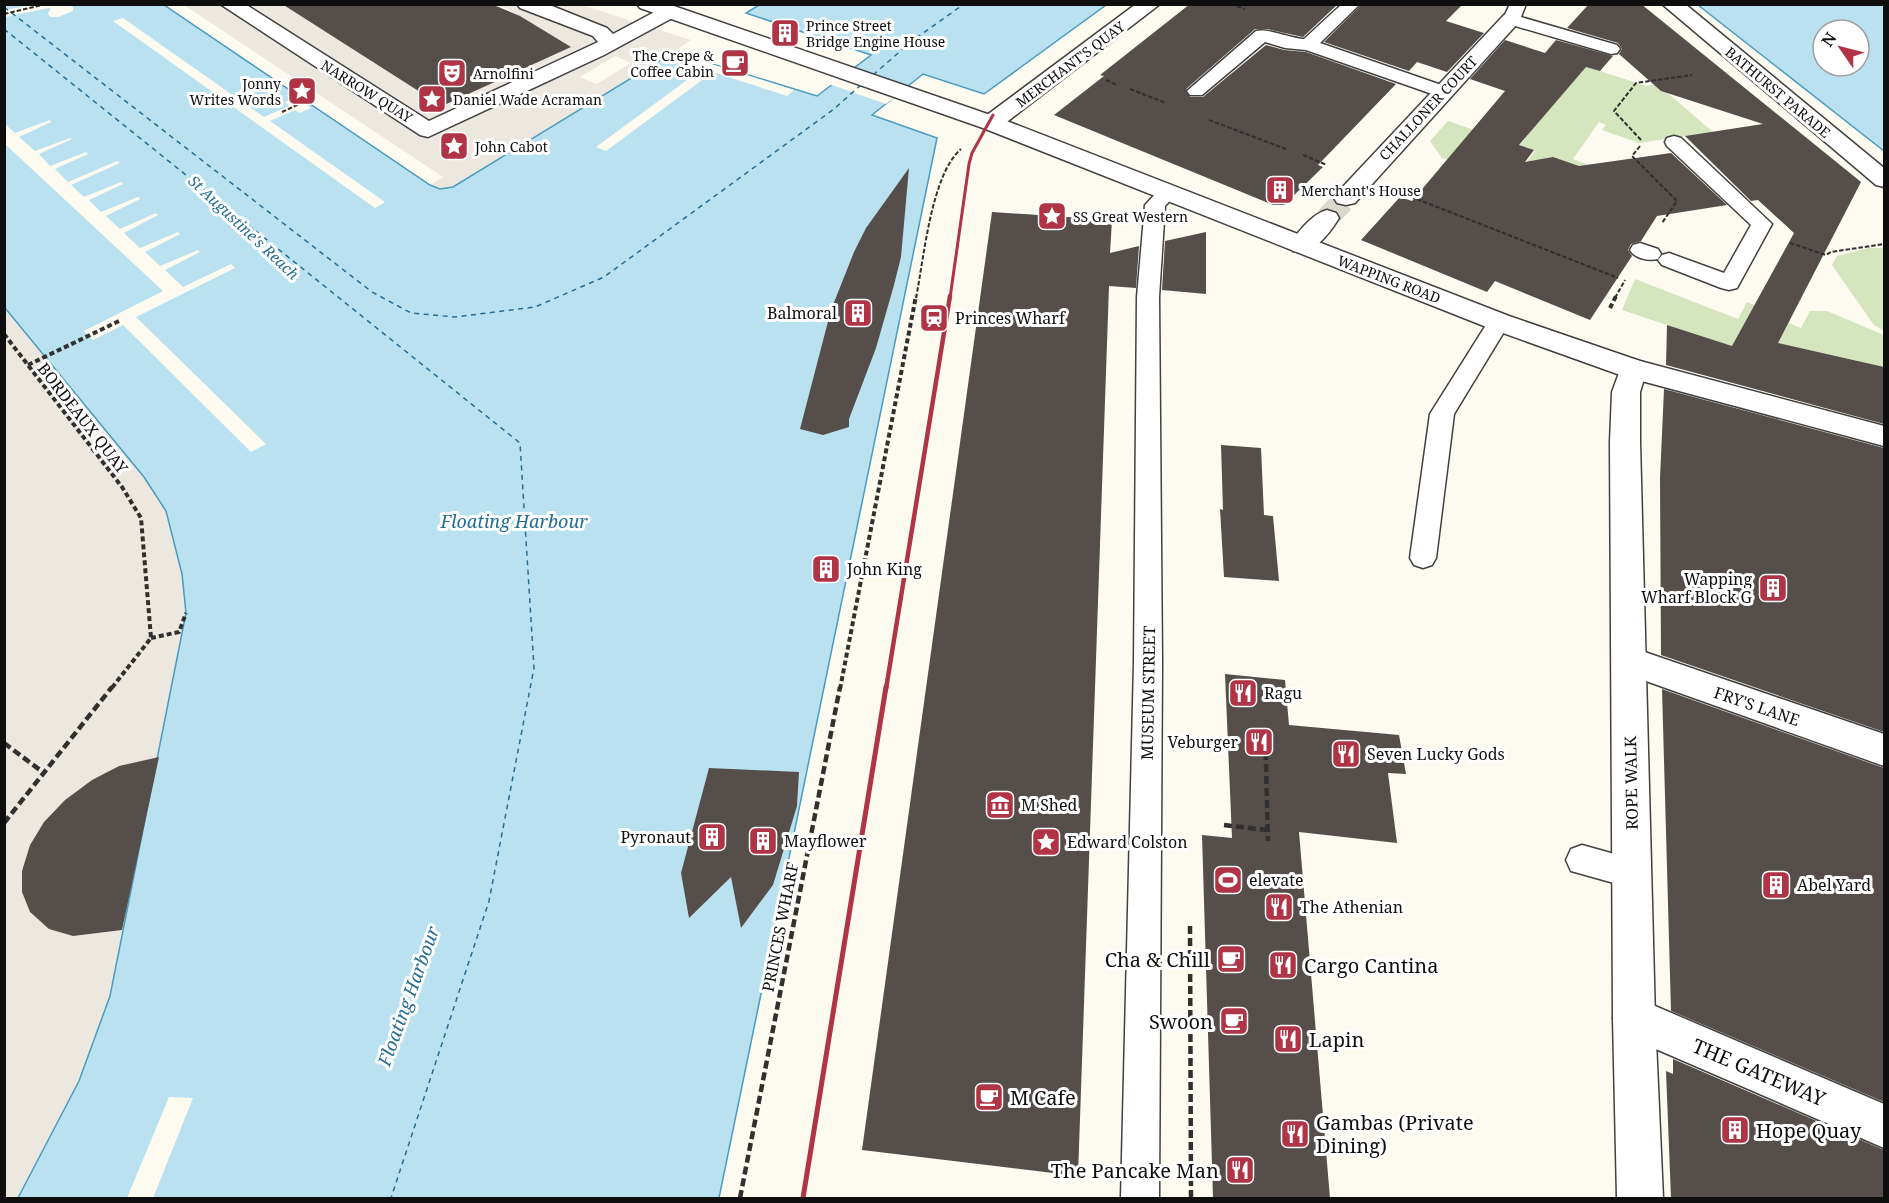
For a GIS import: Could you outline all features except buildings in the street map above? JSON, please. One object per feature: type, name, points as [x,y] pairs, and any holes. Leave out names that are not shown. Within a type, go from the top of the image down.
[{"type":"street","name":"NARROW QUAY","points":[[230,4],[428,130],[611,44],[675,8]]},
{"type":"street","points":[[527,4],[600,32],[611,44]]},
{"type":"street","name":"WAPPING ROAD","points":[[647,4],[675,8],[796,54],[991,123],[1499,322],[1633,369],[1884,436]]},
{"type":"street","name":"MERCHANT'S QUAY","points":[[991,123],[1150,4]]},
{"type":"street","name":"BATHURST PARADE","points":[[1672,4],[1884,180]]},
{"type":"street","name":"CHALLONER COURT","points":[[1346,198],[1444,92],[1514,11]]},
{"type":"street","points":[[1302,245],[1327,218]]},
{"type":"street","name":"ROPE WALK","points":[[1633,369],[1626,392],[1625,442],[1634,1018],[1640,1198]]},
{"type":"street","name":"FRY'S LANE","points":[[1630,661],[1884,750]]},
{"type":"street","name":"THE GATEWAY","points":[[1634,1018],[1884,1126]]},
{"type":"lane","points":[[1308,45],[1352,4]]},
{"type":"lane","points":[[1514,11],[1611,49]]},
{"type":"lane","points":[[1196,91],[1262,35],[1285,43],[1308,45],[1444,92]]},
{"type":"lane","points":[[1651,254],[1729,282],[1762,224],[1674,142]]},
{"type":"lane","name":"MUSEUM STREET","points":[[1140,1198],[1148,662],[1148,297],[1155,205],[1168,192]]},
{"type":"lane","points":[[1423,558],[1442,414],[1499,322]]},
{"type":"lane","points":[[1582,860],[1632,873]]},
{"type":"path","points":[[4,14],[46,4]]},
{"type":"path","points":[[1610,308],[1624,281],[1651,254],[1677,201],[1632,156],[1643,142],[1614,111],[1636,83],[1692,75]]},
{"type":"path","points":[[282,112],[306,101]]},
{"type":"path","name":"PRINCES WHARF","points":[[740,1198],[937,190],[953,156],[965,145]]},
{"type":"path","points":[[1303,155],[1624,281]]},
{"type":"path","points":[[1758,231],[1826,255],[1831,252],[1884,244]]},
{"type":"path","points":[[27,365],[119,321]]},
{"type":"path","name":"BORDEAUX QUAY","points":[[4,334],[122,488],[141,518],[151,638]]},
{"type":"path","points":[[4,823],[151,638],[178,632],[186,613]]},
{"type":"path","points":[[1265,728],[1268,842]]},
{"type":"path","points":[[4,743],[44,773]]},
{"type":"path","points":[[1224,825],[1267,830]]},
{"type":"green space","points":[[1554,56],[1646,86],[1657,84],[1713,132],[1639,143],[1602,130],[1606,125],[1599,122],[1573,159],[1608,172],[1525,164],[1535,151],[1520,145],[1551,106]]},
{"type":"green space","points":[[1448,121],[1506,141],[1447,159],[1442,158],[1430,141]]},
{"type":"green space","points":[[1868,248],[1884,248],[1884,331],[1874,325],[1832,265],[1837,256]]},
{"type":"green space","points":[[1635,279],[1738,319],[1747,302],[1790,320],[1789,323],[1801,328],[1810,311],[1827,311],[1884,335],[1884,367],[1739,349],[1622,310]]},
{"type":"shaded area","points":[[184,5],[283,5],[442,106],[571,47],[500,5],[582,5],[691,40],[620,87],[453,187],[440,189],[430,185],[443,177]],"holes":[[[615,56],[631,63],[597,84],[580,77]]]},
{"type":"shaded area","points":[[4,308],[145,477],[166,511],[182,574],[186,613],[159,757],[118,766],[92,780],[65,800],[44,823],[30,845],[22,871],[22,892],[30,912],[49,928],[73,936],[122,930],[110,996],[79,1081],[18,1198],[4,1198]]},
{"type":"water","name":"Floating Harbour","points":[[4,5],[164,5],[430,185],[440,189],[453,187],[674,52],[817,96],[871,55],[746,13],[759,5],[1106,5],[984,94],[923,74],[872,115],[937,138],[719,1198],[18,1198],[79,1081],[110,996],[186,613],[182,574],[166,511],[144,477],[5,308]]},
{"type":"water","points":[[1698,5],[1884,5],[1884,151]]},
{"type":"pier","points":[[32,5],[68,5],[73,7],[73,11],[58,17],[50,17],[48,13],[51,9],[49,8],[5,17],[5,10]]},
{"type":"pier","points":[[123,18],[264,117],[289,106],[285,102],[296,97],[306,101],[305,104],[311,108],[300,113],[295,110],[270,121],[385,202],[375,208],[113,21]]},
{"type":"pier","points":[[670,51],[794,90],[787,96],[713,72],[606,151],[596,147],[702,69],[663,56]]},
{"type":"pier","points":[[851,67],[908,87],[886,104],[829,84]]},
{"type":"pier","points":[[50,120],[51,122],[19,137],[35,151],[72,139],[39,154],[50,166],[86,152],[88,154],[55,169],[68,182],[117,161],[120,163],[71,185],[84,197],[121,182],[123,184],[89,200],[101,212],[138,197],[140,199],[106,216],[120,229],[156,213],[158,215],[124,233],[140,248],[178,232],[180,234],[145,252],[160,266],[198,250],[200,252],[165,270],[183,287],[231,264],[235,268],[136,317],[266,444],[251,452],[123,325],[93,340],[84,331],[163,291],[5,144],[5,124],[15,133]]},
{"type":"pier","points":[[169,1097],[193,1098],[153,1198],[127,1198]]},
{"type":"ferry route","points":[[873,75],[912,41],[964,4]]},
{"type":"ferry route","points":[[4,7],[372,292],[411,313],[455,317],[535,307],[604,277],[834,109],[862,84]]},
{"type":"ferry route","points":[[4,29],[520,443],[534,668],[489,901],[391,1198]]},
{"type":"tunnel","points":[[1327,218],[1346,198]]},
{"type":"railway","points":[[950,298],[969,164],[972,153],[993,115]]},
{"type":"railway","points":[[886,689],[950,296]]},
{"type":"railway","points":[[803,1198],[886,687]]},
{"type":"place","name":"Prince Street Bridge Engine House","points":[[785,33]]},
{"type":"place","name":"The Crepe & Coffee Cabin","points":[[735,63]]},
{"type":"place","name":"Arnolfini","points":[[452,73]]},
{"type":"place","name":"Jonny Writes Words","points":[[302,91]]},
{"type":"place","name":"Daniel Wade Acraman","points":[[432,99]]},
{"type":"place","name":"John Cabot","points":[[454,146]]},
{"type":"place","name":"Merchant's House","points":[[1280,190]]},
{"type":"place","name":"SS Great Western","points":[[1052,216]]},
{"type":"place","name":"Balmoral","points":[[858,313]]},
{"type":"place","name":"Princes Wharf","points":[[934,318]]},
{"type":"place","name":"John King","points":[[826,569]]},
{"type":"place","name":"Wapping Wharf Block G","points":[[1773,588]]},
{"type":"place","name":"Ragu","points":[[1243,693]]},
{"type":"place","name":"Veburger","points":[[1259,742]]},
{"type":"place","name":"Seven Lucky Gods","points":[[1346,754]]},
{"type":"place","name":"M Shed","points":[[1000,805]]},
{"type":"place","name":"Pyronaut","points":[[712,837]]},
{"type":"place","name":"Mayflower","points":[[763,841]]},
{"type":"place","name":"Edward Colston","points":[[1046,842]]},
{"type":"place","name":"elevate","points":[[1228,880]]},
{"type":"place","name":"Abel Yard","points":[[1776,885]]},
{"type":"place","name":"The Athenian","points":[[1279,907]]},
{"type":"place","name":"Cha & Chill","points":[[1231,959]]},
{"type":"place","name":"Cargo Cantina","points":[[1283,965]]},
{"type":"place","name":"Swoon","points":[[1234,1021]]},
{"type":"place","name":"Lapin","points":[[1288,1039]]},
{"type":"place","name":"M Cafe","points":[[989,1097]]},
{"type":"place","name":"Hope Quay","points":[[1735,1130]]},
{"type":"place","name":"Gambas (Private Dining)","points":[[1295,1134]]},
{"type":"place","name":"The Pancake Man","points":[[1240,1170]]},
{"type":"water label","name":"St Augustine's Reach","points":[[244,227]]}]
